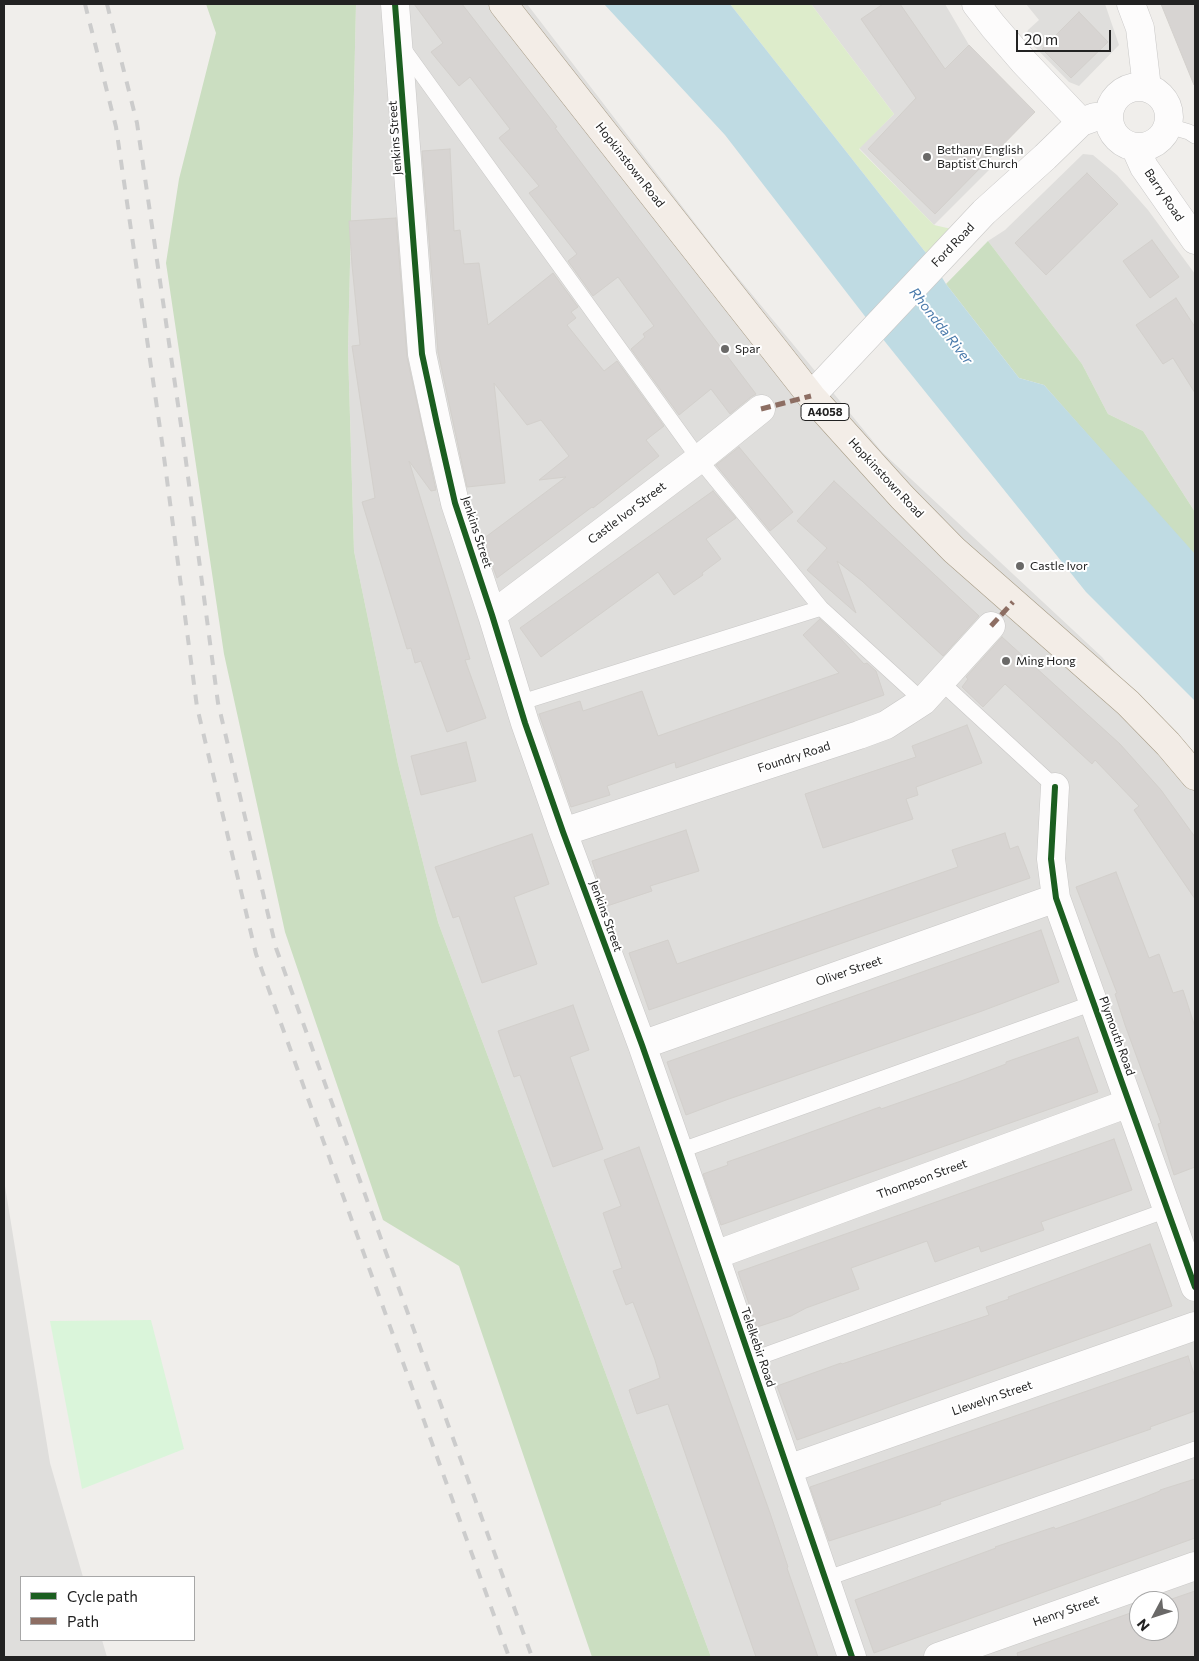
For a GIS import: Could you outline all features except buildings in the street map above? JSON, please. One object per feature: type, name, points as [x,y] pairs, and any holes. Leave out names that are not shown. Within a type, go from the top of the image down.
[{"type":"main road","name":"Hopkinstown Road","points":[[503,4],[811,396],[902,497],[954,550],[1128,703],[1168,744],[1195,776]]},
{"type":"street","name":"Jenkins Street","points":[[395,4],[422,354],[436,424],[455,503],[519,703],[563,832],[642,1045]]},
{"type":"street","points":[[976,4],[1024,62],[1081,122],[1095,117],[1109,118]]},
{"type":"street","points":[[1131,4],[1140,28],[1147,88]]},
{"type":"street","points":[[1135,87],[1147,88],[1156,92],[1163,99],[1168,108],[1169,126],[1155,144],[1146,147],[1135,147],[1125,144],[1117,138],[1111,129],[1109,118],[1110,108],[1116,98],[1125,91],[1135,87]]},
{"type":"street","name":"Ford Road","points":[[811,396],[984,212],[1045,158],[1081,122]]},
{"type":"street","name":"Barry Road","points":[[1135,147],[1144,167],[1195,240]]},
{"type":"street","name":"Castle Ivor Street","points":[[492,615],[699,459],[761,409]]},
{"type":"street","name":"Foundry Road","points":[[563,832],[886,725],[932,692],[991,626]]},
{"type":"street","name":"Plymouth Road","points":[[1055,787],[1051,859],[1056,898],[1195,1287]]},
{"type":"street","name":"Oliver Street","points":[[642,1045],[1056,898]]},
{"type":"street","name":"Telelkebir Road","points":[[642,1045],[852,1657]]},
{"type":"street","name":"Thompson Street","points":[[715,1255],[1129,1103]]},
{"type":"street","name":"Llewelyn Street","points":[[788,1469],[1195,1326]]},
{"type":"street","name":"Henry Street","points":[[938,1657],[1195,1566]]},
{"type":"lane","points":[[398,43],[699,459],[820,608],[1055,787]]},
{"type":"lane","points":[[1169,126],[1189,132],[1195,136]]},
{"type":"lane","points":[[519,703],[820,608]]},
{"type":"lane","points":[[679,1151],[1093,1003]]},
{"type":"lane","points":[[751,1360],[1167,1210]]},
{"type":"lane","points":[[825,1579],[1195,1449]]},
{"type":"shaded area","points":[[356,4],[527,4],[721,257],[882,452],[1102,657],[1195,764],[1195,1657],[711,1657],[438,922],[398,764],[354,551],[348,350]]},
{"type":"shaded area","points":[[811,4],[945,4],[969,45],[1013,90],[984,164],[989,170],[934,225],[859,148],[894,114]]},
{"type":"shaded area","points":[[1026,4],[1105,4],[1119,45],[1079,86],[1069,82],[1029,41],[1026,35],[1028,30],[1039,20]]},
{"type":"shaded area","points":[[1083,154],[1093,155],[1117,175],[1148,210],[1195,274],[1195,512],[1143,431],[1108,414],[1082,364],[988,241],[1005,230]]},
{"type":"shaded area","points":[[4,1180],[50,1463],[83,1576],[20,1576],[20,1641],[102,1641],[107,1657],[4,1657]]},
{"type":"green space","points":[[206,4],[356,4],[348,350],[354,551],[398,764],[438,922],[711,1657],[592,1657],[459,1266],[383,1220],[285,932],[224,654],[166,263],[179,179],[216,33]]},
{"type":"green space","points":[[730,4],[811,4],[894,114],[859,149],[934,225],[956,230],[930,258]]},
{"type":"green space","points":[[988,241],[1082,364],[1108,414],[1143,431],[1195,512],[1195,557],[1044,385],[1019,378],[946,284]]},
{"type":"green space","points":[[151,1320],[184,1449],[82,1489],[50,1321]]},
{"type":"water","name":"Rhondda River","points":[[604,4],[730,4],[930,258],[946,284],[1019,378],[1044,385],[1195,554],[1195,701],[1086,592],[874,328],[725,135]]},
{"type":"railway","points":[[85,4],[116,127],[162,442],[197,707],[256,954],[509,1657]]},
{"type":"railway","points":[[107,4],[137,123],[183,439],[218,703],[276,948],[532,1657]]},
{"type":"marked path","points":[[761,409],[811,396]]},
{"type":"marked path","points":[[991,626],[1013,602]]},
{"type":"cycle path","points":[[395,4],[422,354],[455,503],[525,723],[563,832],[642,1045],[852,1657]]},
{"type":"cycle path","points":[[1055,787],[1051,859],[1056,898],[1195,1287]]},
{"type":"place","name":"Bethany English Baptist Church","points":[[927,157]]},
{"type":"place","name":"Spar","points":[[725,349]]},
{"type":"place","name":"Castle Ivor","points":[[1020,566]]},
{"type":"place","name":"Ming Hong","points":[[1006,661]]}]
